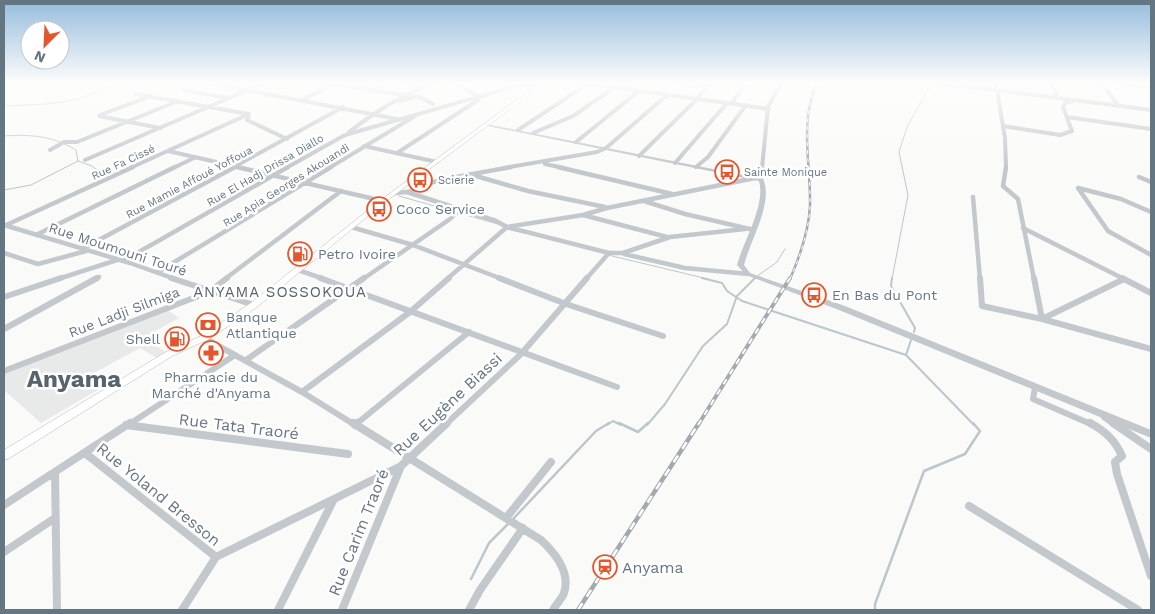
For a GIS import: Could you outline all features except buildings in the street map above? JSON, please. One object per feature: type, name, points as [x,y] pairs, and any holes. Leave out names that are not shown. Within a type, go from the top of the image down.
[{"type":"main road","points":[[4,456],[169,354],[204,338],[254,305],[383,201],[505,112]]},
{"type":"street","points":[[110,112],[99,116],[160,128]]},
{"type":"street","points":[[50,150],[64,142],[77,142],[152,112]]},
{"type":"street","points":[[85,160],[199,112]]},
{"type":"street","points":[[238,112],[249,114],[247,120],[287,139]]},
{"type":"street","name":"Rue Mamie Affoué Yoffoua","points":[[4,253],[38,264],[84,250],[335,112]]},
{"type":"street","points":[[367,112],[398,119]]},
{"type":"street","name":"Rue El Hadj Drissa Diallo","points":[[4,298],[120,260],[345,134],[423,112]]},
{"type":"street","name":"Rue Apia Georges Akouandi","points":[[158,272],[423,112]]},
{"type":"street","points":[[397,153],[458,112]]},
{"type":"street","points":[[518,130],[546,112]]},
{"type":"street","points":[[533,133],[579,112]]},
{"type":"street","points":[[576,142],[613,112]]},
{"type":"street","points":[[394,193],[408,192],[439,180],[542,163],[606,148],[648,112]]},
{"type":"street","points":[[639,156],[684,112]]},
{"type":"street","points":[[675,163],[720,112]]},
{"type":"street","points":[[696,167],[708,157],[742,112]]},
{"type":"street","points":[[758,179],[769,112]]},
{"type":"street","points":[[1001,112],[1007,174],[1003,186],[1018,199],[1042,319]]},
{"type":"street","points":[[1003,126],[1060,135],[1072,130],[1065,112]]},
{"type":"street","points":[[345,134],[374,113]]},
{"type":"street","name":"Rue Fa Cissé","points":[[4,226],[249,114]]},
{"type":"street","points":[[1067,117],[1151,129]]},
{"type":"street","points":[[488,125],[758,179],[764,185],[762,199],[754,230],[740,265],[748,274]]},
{"type":"street","points":[[364,146],[437,162]]},
{"type":"street","points":[[168,151],[383,201]]},
{"type":"street","points":[[36,235],[196,157]]},
{"type":"street","points":[[542,163],[674,194]]},
{"type":"street","points":[[473,175],[528,191],[607,208]]},
{"type":"street","points":[[1139,177],[1151,182]]},
{"type":"street","points":[[302,392],[410,312],[507,227],[583,215],[642,200],[758,179]]},
{"type":"street","points":[[1151,212],[1121,199],[1078,188],[1108,230],[1151,254]]},
{"type":"street","name":"Rue Ladji Silmiga","points":[[4,371],[209,292],[341,191]]},
{"type":"street","points":[[408,192],[496,221],[507,227],[609,253],[623,253],[650,261],[722,274],[748,274],[842,308],[1151,434]]},
{"type":"street","points":[[973,197],[982,306],[1042,319],[1151,349]]},
{"type":"street","points":[[642,200],[685,214],[754,230]]},
{"type":"street","points":[[246,360],[350,290],[450,219],[459,210]]},
{"type":"street","points":[[583,215],[670,237]]},
{"type":"street","name":"Rue Moumouni Touré","points":[[4,226],[158,272],[209,292],[254,305]]},
{"type":"street","points":[[351,227],[413,245],[566,304],[663,336]]},
{"type":"street","points":[[1023,228],[1151,293]]},
{"type":"street","points":[[623,253],[670,237],[745,229]]},
{"type":"street","name":"Rue Eugène Biassi","points":[[216,557],[333,501],[409,460],[522,354],[609,253]]},
{"type":"street","points":[[298,270],[469,332],[522,354],[617,387]]},
{"type":"street","points":[[4,329],[99,277]]},
{"type":"street","points":[[1042,319],[1124,279]]},
{"type":"street","points":[[355,425],[469,332]]},
{"type":"street","points":[[204,338],[302,392],[409,460],[523,528],[551,548],[565,573],[564,594],[553,610]]},
{"type":"street","points":[[4,505],[235,355]]},
{"type":"street","points":[[1035,387],[1033,399],[1088,423],[1111,437],[1121,450],[1122,456],[1115,462],[1117,474],[1151,576]]},
{"type":"street","points":[[1096,412],[1151,449]]},
{"type":"street","name":"Rue Tata Traoré","points":[[126,425],[348,454]]},
{"type":"street","name":"Rue Yoland Bresson","points":[[85,453],[216,557],[182,610]]},
{"type":"street","points":[[506,518],[551,462]]},
{"type":"street","name":"Rue Carim Traoré","points":[[342,610],[401,466]]},
{"type":"street","points":[[55,472],[57,610]]},
{"type":"street","points":[[278,610],[333,501]]},
{"type":"street","points":[[969,506],[1138,610]]},
{"type":"street","points":[[4,552],[55,518]]},
{"type":"street","points":[[469,610],[480,590],[523,528]]},
{"type":"shaded area","points":[[166,309],[179,318],[143,338],[166,352],[157,358],[140,348],[94,373],[108,384],[41,423],[4,390],[4,373]]},
{"type":"waterway","points":[[892,279],[908,195],[899,152],[907,127],[916,112]]},
{"type":"waterway","points":[[4,136],[23,135],[59,142],[76,150],[78,161]]},
{"type":"waterway","points":[[4,190],[31,185],[78,161]]},
{"type":"waterway","points":[[78,161],[92,166],[105,176]]},
{"type":"waterway","points":[[399,196],[498,224]]},
{"type":"waterway","points":[[507,229],[524,233]]},
{"type":"waterway","points":[[753,279],[777,262],[785,249]]},
{"type":"waterway","points":[[608,255],[708,279]]},
{"type":"waterway","points":[[702,278],[722,283],[727,291],[737,297]]},
{"type":"waterway","points":[[737,297],[755,278]]},
{"type":"waterway","points":[[892,278],[891,286],[915,328],[914,332]]},
{"type":"waterway","points":[[647,425],[665,404],[703,346],[727,324],[737,297]]},
{"type":"waterway","points":[[737,297],[742,301],[906,355]]},
{"type":"waterway","points":[[906,355],[911,340]]},
{"type":"waterway","points":[[906,355],[974,425]]},
{"type":"waterway","points":[[607,425],[613,421],[621,425]]},
{"type":"waterway","points":[[513,519],[596,431],[609,423]]},
{"type":"waterway","points":[[619,423],[638,432],[648,423]]},
{"type":"waterway","points":[[875,610],[875,604],[924,471],[965,454],[980,431],[973,423]]},
{"type":"waterway","points":[[471,579],[489,543],[510,522]]},
{"type":"railway","points":[[790,279],[803,243],[809,215],[810,190],[807,143],[808,112]]},
{"type":"railway","points":[[698,425],[790,278]]},
{"type":"railway","points":[[578,610],[699,423]]},
{"type":"place","name":"Sainte Monique","points":[[727,172]]},
{"type":"place","name":"Scierie","points":[[420,180]]},
{"type":"place","name":"Coco Service","points":[[379,209]]},
{"type":"place","name":"Petro Ivoire","points":[[300,254]]},
{"type":"place","name":"En Bas du Pont","points":[[814,295]]},
{"type":"place","name":"Banque Atlantique","points":[[208,325]]},
{"type":"place","name":"Shell","points":[[177,339]]},
{"type":"place","name":"Pharmacie du Marché d'Anyama","points":[[211,353]]},
{"type":"place","name":"Anyama","points":[[605,567]]},
{"type":"district","name":"ANYAMA SOSSOKOUA","points":[[280,292]]},
{"type":"district","name":"Anyama","points":[[74,379]]}]
